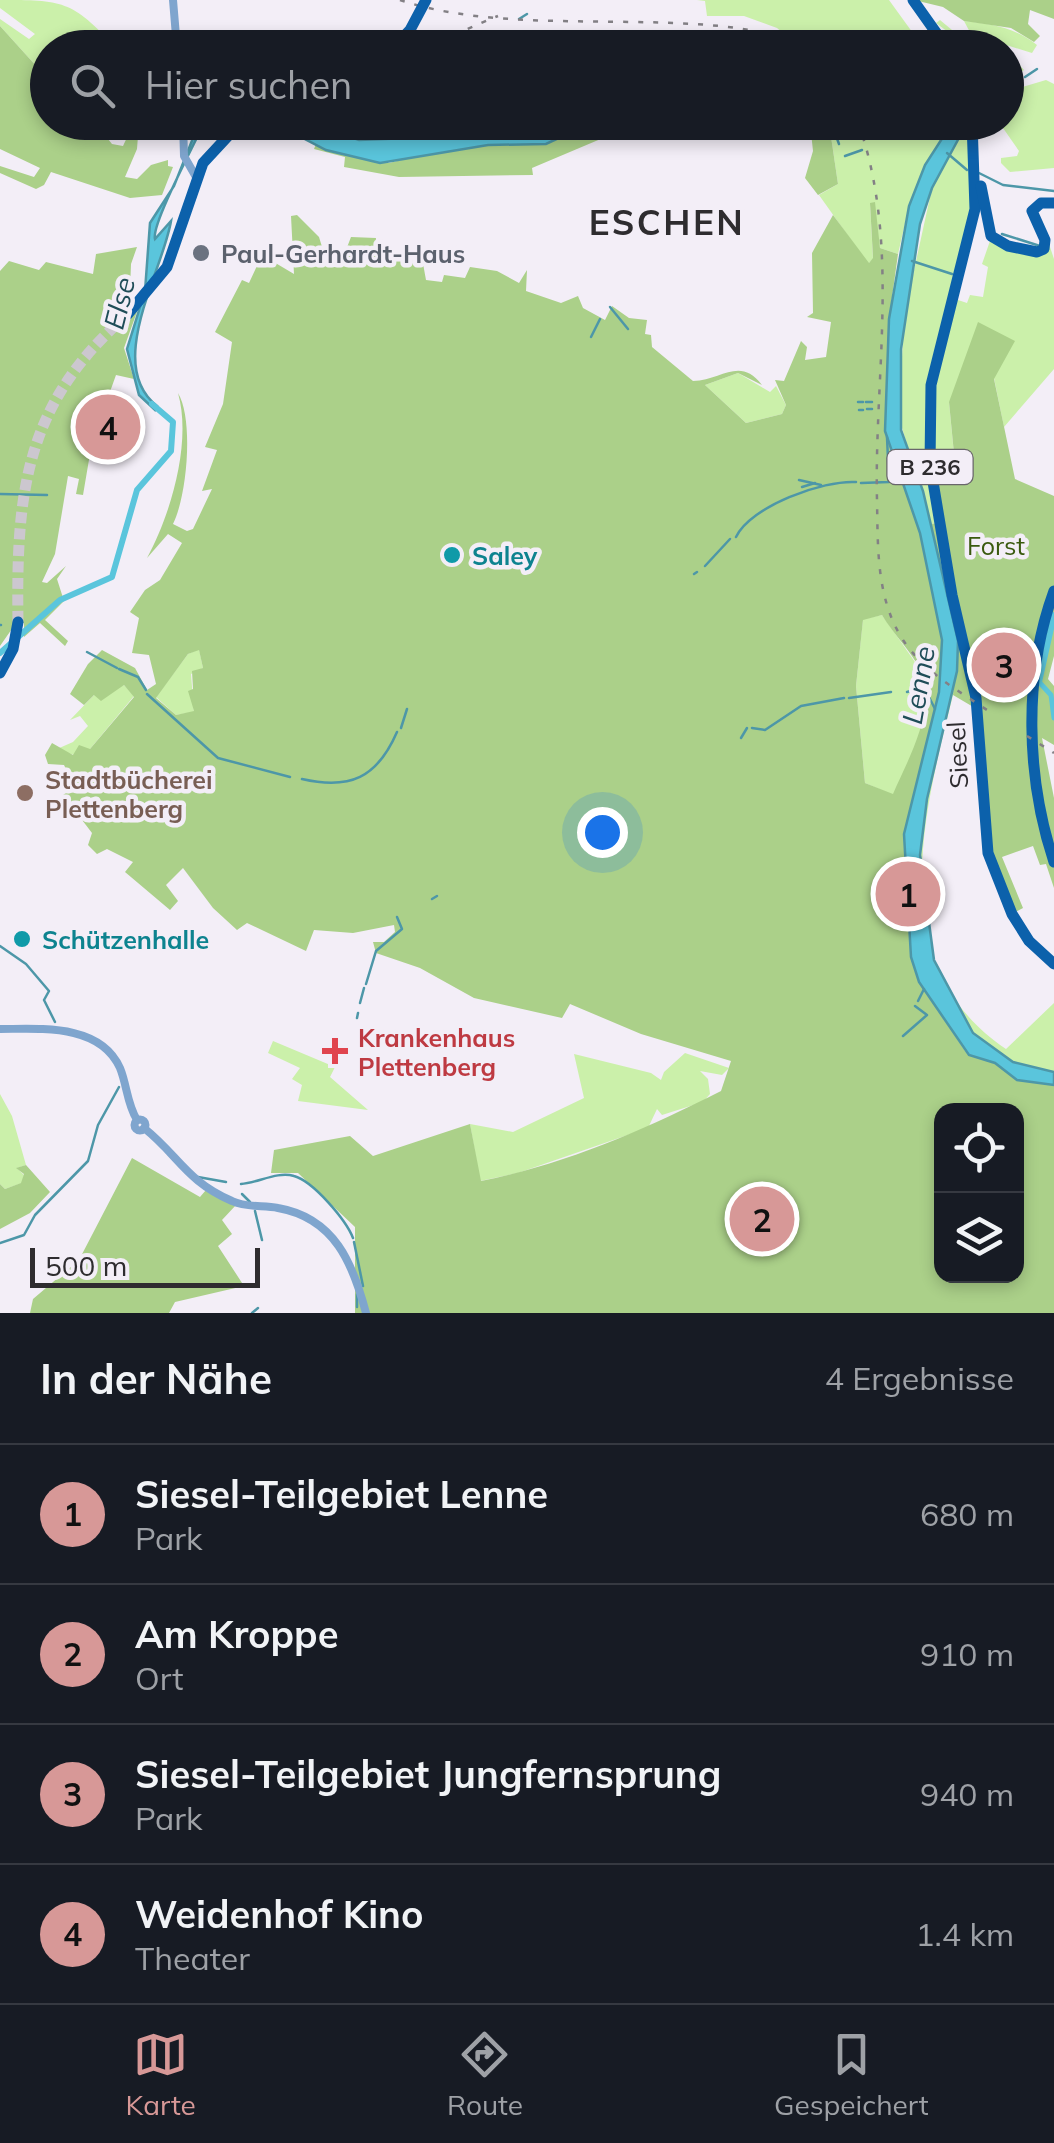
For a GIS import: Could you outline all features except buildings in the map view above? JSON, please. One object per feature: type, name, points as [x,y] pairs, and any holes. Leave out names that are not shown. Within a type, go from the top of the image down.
[{"type":"main road","points":[[410,30],[426,0]]},
{"type":"main road","points":[[913,0],[934,30]]},
{"type":"main road","points":[[131,310],[160,280],[190,192],[189,166],[204,163],[225,140]]},
{"type":"main road","name":"B 236","points":[[973,140],[976,175]]},
{"type":"main road","points":[[190,192],[206,185],[204,163]]},
{"type":"main road","points":[[976,175],[991,236],[1008,246],[1042,250],[1045,240],[1032,211],[1041,202],[1054,203]]},
{"type":"main road","name":"Siesel","points":[[976,175],[966,253],[934,368],[929,427],[935,502],[976,698],[983,810],[997,884],[1029,940],[1054,966]]},
{"type":"main road","points":[[1054,591],[1033,677],[1038,807],[1054,862]]},
{"type":"main road","points":[[0,673],[13,649],[18,628]]},
{"type":"street","points":[[172,0],[175,30]]},
{"type":"street","points":[[185,140],[189,166]]},
{"type":"street","points":[[0,1029],[53,1027],[106,1051],[120,1068],[137,1120],[135,1128],[144,1128],[186,1174],[244,1205],[285,1209],[324,1230],[352,1264],[366,1313]]},
{"type":"green space","points":[[0,0],[52,2],[76,11],[98,30],[30,30],[0,8]]},
{"type":"green space","points":[[697,0],[889,0],[911,30],[779,30],[744,16],[707,16],[705,1]]},
{"type":"green space","points":[[914,0],[1054,0],[1054,19],[1030,10],[1028,24],[1040,36],[1034,42],[1024,36],[1024,30],[964,21],[943,7]]},
{"type":"green space","points":[[0,19],[29,39],[30,59],[0,26]]},
{"type":"green space","points":[[964,21],[974,22],[1011,30],[969,30]]},
{"type":"green space","points":[[0,26],[30,59],[30,140],[109,140],[123,146],[126,140],[138,140],[125,177],[137,179],[151,165],[168,160],[168,166],[173,167],[162,195],[130,198],[51,172],[44,185],[36,189],[0,173],[0,166],[34,177],[40,168],[0,149]]},
{"type":"green space","points":[[1024,37],[1037,45],[1032,53],[1024,50]]},
{"type":"green space","points":[[1046,80],[1054,84],[1054,168],[1010,172],[1001,158],[1017,156],[1019,151],[1011,140],[1024,140],[1024,87]]},
{"type":"green space","points":[[542,140],[598,140],[532,168],[533,175],[399,177],[344,167],[345,157],[314,149],[316,144],[389,163],[437,151]]},
{"type":"green space","points":[[812,140],[832,140],[838,184],[818,195],[805,178],[813,151]]},
{"type":"green space","points":[[832,140],[943,140],[909,206],[898,254],[880,248],[870,203],[873,259],[868,264],[819,195],[838,184]]},
{"type":"green space","points":[[958,140],[968,140],[973,209],[933,367],[937,523],[931,524],[899,418],[904,316],[932,188]]},
{"type":"green space","points":[[875,202],[880,248],[898,254],[889,319],[885,431],[920,533],[942,640],[939,692],[904,835],[911,957],[919,982],[965,1051],[1039,1083],[1054,1085],[1054,1313],[355,1313],[355,1227],[298,1173],[271,1173],[274,1150],[350,1136],[373,1156],[470,1124],[481,1181],[574,1155],[692,1105],[721,1091],[731,1061],[641,1034],[570,1004],[562,1018],[474,998],[420,968],[376,953],[373,942],[384,942],[395,932],[394,925],[353,933],[314,930],[306,951],[247,923],[237,930],[213,908],[183,868],[166,885],[178,901],[170,910],[125,872],[133,862],[107,849],[97,854],[88,845],[92,833],[63,795],[75,787],[64,765],[48,764],[45,755],[52,743],[73,755],[79,745],[90,749],[134,697],[124,685],[101,701],[94,695],[84,705],[70,694],[88,664],[102,650],[135,668],[147,690],[156,684],[149,655],[132,653],[139,618],[130,612],[145,590],[160,580],[182,543],[168,534],[147,558],[164,521],[177,477],[182,433],[178,393],[186,421],[187,458],[173,524],[187,531],[193,529],[212,489],[202,491],[217,450],[205,447],[223,404],[232,342],[215,332],[242,280],[249,283],[262,255],[294,274],[291,216],[297,215],[319,237],[323,250],[317,260],[341,263],[351,237],[376,238],[375,249],[422,258],[426,280],[442,282],[444,275],[465,278],[470,267],[497,271],[519,283],[527,270],[526,291],[561,303],[578,296],[583,308],[605,320],[612,306],[629,318],[647,320],[645,334],[651,335],[652,347],[693,381],[738,371],[754,376],[762,385],[738,373],[705,385],[746,423],[782,414],[786,405],[775,380],[784,381],[801,341],[807,347],[805,360],[826,357],[831,322],[807,317],[813,313],[812,253],[833,215],[869,263],[873,258],[870,203]],"holes":[[[882,615],[919,667],[925,689],[918,736],[893,794],[865,783],[856,686],[863,620]],[[199,650],[203,668],[192,671],[193,689],[188,691],[194,711],[176,715],[156,698],[188,654]]]},
{"type":"green space","points":[[991,238],[1013,250],[1049,244],[1054,259],[1054,369],[1004,427],[994,378],[949,402],[955,465],[932,466],[931,409],[955,299],[967,303],[970,295],[983,297],[988,267],[982,264]]},
{"type":"green space","points":[[137,247],[131,264],[130,290],[125,292],[129,307],[138,309],[124,348],[134,379],[116,375],[92,442],[83,495],[76,494],[79,479],[68,476],[55,554],[42,582],[47,583],[66,566],[57,579],[64,601],[45,620],[68,641],[65,646],[40,623],[24,637],[24,623],[16,623],[0,646],[0,271],[9,261],[39,270],[46,262],[93,274],[96,254]]},
{"type":"green space","name":"Forst","points":[[978,322],[1015,341],[994,379],[1015,479],[1054,496],[1054,656],[1048,679],[1054,686],[1054,745],[1042,738],[1054,798],[1054,888],[1046,864],[1040,865],[1033,846],[1002,857],[1023,908],[1012,914],[1001,891],[988,841],[975,708],[953,695],[957,632],[931,524],[937,523],[932,466],[955,464],[949,402]]},
{"type":"green space","points":[[738,373],[770,392],[776,386],[786,405],[782,414],[746,423],[705,385]]},
{"type":"green space","points":[[882,615],[922,672],[923,700],[954,691],[924,835],[922,884],[927,931],[941,975],[967,1014],[1006,1049],[1054,1003],[1054,1100],[956,1066],[893,795],[865,783],[856,686],[863,619]]},
{"type":"green space","points":[[199,649],[203,668],[191,674],[194,712],[176,715],[156,697],[188,654]]},
{"type":"green space","points":[[124,685],[134,696],[90,749],[74,755],[57,749],[73,742],[88,726],[80,716],[70,720],[95,694]]},
{"type":"green space","points":[[273,1041],[335,1067],[330,1077],[368,1110],[298,1101],[302,1085],[292,1079],[300,1068],[268,1053]]},
{"type":"green space","points":[[685,1053],[729,1068],[722,1075],[700,1071],[708,1079],[710,1094],[703,1102],[662,1115],[657,1109],[648,1128],[518,1173],[480,1181],[470,1124],[513,1132],[584,1098],[574,1054],[651,1073],[661,1080],[664,1072]]},
{"type":"green space","points":[[0,1094],[12,1116],[26,1165],[17,1168],[24,1175],[22,1183],[5,1189],[0,1184]]},
{"type":"green space","points":[[132,1158],[200,1197],[206,1190],[236,1205],[222,1220],[232,1234],[218,1246],[244,1286],[175,1302],[169,1313],[30,1313],[33,1299],[79,1260]]},
{"type":"green space","points":[[26,1165],[50,1192],[30,1213],[0,1229],[0,1184],[5,1189],[21,1183],[24,1174],[16,1168]]},
{"type":"water","points":[[192,140],[196,140],[177,178]]},
{"type":"water","points":[[307,140],[555,140],[546,144],[488,145],[380,163],[326,150]]},
{"type":"water","points":[[941,140],[958,140],[932,188],[920,224],[901,349],[901,430],[923,491],[958,641],[957,671],[927,799],[920,855],[934,960],[973,1033],[1013,1062],[1054,1072],[1054,1085],[1017,1080],[995,1063],[969,1055],[919,982],[911,957],[904,834],[939,692],[942,640],[920,533],[885,431],[889,319],[909,206],[925,165]]},
{"type":"water","points":[[172,189],[155,239],[171,221],[136,343],[136,367],[142,388],[157,406],[155,410],[139,395],[127,349],[145,291],[150,223]]},
{"type":"waterway","points":[[519,19],[527,14]]},
{"type":"waterway","points":[[1025,77],[1037,69]]},
{"type":"waterway","points":[[838,140],[839,144]]},
{"type":"waterway","points":[[845,156],[862,150]]},
{"type":"waterway","points":[[947,153],[967,170]]},
{"type":"waterway","points":[[979,173],[1003,185],[1054,191]]},
{"type":"waterway","points":[[1002,234],[1040,246]]},
{"type":"waterway","points":[[912,261],[952,274]]},
{"type":"waterway","points":[[610,307],[628,329]]},
{"type":"waterway","points":[[591,337],[600,319]]},
{"type":"waterway","points":[[858,402],[863,402]]},
{"type":"waterway","points":[[866,402],[872,402]]},
{"type":"waterway","name":"Else","points":[[0,653],[60,600],[112,577],[137,490],[171,451],[173,422],[152,404]]},
{"type":"waterway","points":[[867,409],[872,409]]},
{"type":"waterway","points":[[861,483],[889,482],[887,437]]},
{"type":"waterway","points":[[799,480],[821,485]]},
{"type":"waterway","points":[[736,537],[756,515],[789,497],[825,485],[856,482]]},
{"type":"waterway","points":[[802,487],[815,483]]},
{"type":"waterway","points":[[0,494],[47,495]]},
{"type":"waterway","points":[[705,566],[730,539]]},
{"type":"waterway","points":[[1039,682],[1054,615]]},
{"type":"waterway","points":[[87,652],[117,668]]},
{"type":"waterway","points":[[119,669],[138,677],[146,690]]},
{"type":"waterway","points":[[1039,682],[1051,695],[1054,718]]},
{"type":"waterway","name":"Lenne","points":[[907,692],[924,687],[935,709]]},
{"type":"waterway","name":"Lenne","points":[[849,698],[891,692]]},
{"type":"waterway","points":[[147,694],[218,758],[290,777]]},
{"type":"waterway","points":[[752,728],[765,730],[801,706],[844,698]]},
{"type":"waterway","points":[[401,728],[407,709]]},
{"type":"waterway","points":[[741,738],[747,728]]},
{"type":"waterway","points":[[302,779],[334,783],[360,777],[380,760],[397,732]]},
{"type":"waterway","points":[[432,899],[437,896]]},
{"type":"waterway","points":[[366,984],[376,951],[402,929],[397,917]]},
{"type":"waterway","points":[[0,946],[26,964],[49,991],[44,1000],[55,1022]]},
{"type":"waterway","points":[[360,1003],[364,988]]},
{"type":"waterway","points":[[918,1001],[924,989]]},
{"type":"waterway","points":[[903,1036],[927,1015],[915,1006]]},
{"type":"waterway","points":[[357,1018],[358,1013]]},
{"type":"waterway","points":[[0,1243],[24,1235],[35,1215],[88,1161],[98,1125],[119,1087]]},
{"type":"waterway","points":[[241,1184],[281,1175],[302,1179],[328,1202],[353,1238]]},
{"type":"waterway","points":[[198,1177],[226,1182]]},
{"type":"waterway","points":[[242,1194],[250,1202]]},
{"type":"waterway","points":[[255,1211],[262,1240]]},
{"type":"waterway","points":[[354,1242],[363,1286]]},
{"type":"waterway","points":[[357,1294],[357,1307]]},
{"type":"waterway","points":[[252,1313],[258,1308]]},
{"type":"tunnel","points":[[18,622],[20,532],[34,453],[47,417],[67,382],[93,348],[127,315]]},
{"type":"railway","points":[[400,0],[449,12],[502,18],[669,23],[745,30]]},
{"type":"railway","points":[[465,30],[498,16]]},
{"type":"railway","points":[[863,140],[879,214],[882,262],[877,500],[883,590],[894,624],[911,651],[943,680],[990,712]]},
{"type":"railway","points":[[1027,736],[1054,753]]},
{"type":"place","name":"Paul-Gerhardt-Haus","points":[[201,253]]},
{"type":"place","name":"Weidenhof Kino","points":[[108,427]]},
{"type":"place","name":"Saley","points":[[452,555]]},
{"type":"place","name":"Siesel-Teilgebiet Jungfernsprung","points":[[1004,665]]},
{"type":"place","name":"Stadtbücherei Plettenberg","points":[[25,793]]},
{"type":"place","name":"Siesel-Teilgebiet Lenne","points":[[908,894]]},
{"type":"place","name":"Schützenhalle","points":[[22,939]]},
{"type":"place","name":"Krankenhaus Plettenberg","points":[[335,1051]]},
{"type":"place","name":"Am Kroppe","points":[[762,1219]]},
{"type":"district","name":"ESCHEN","points":[[667,222]]}]
